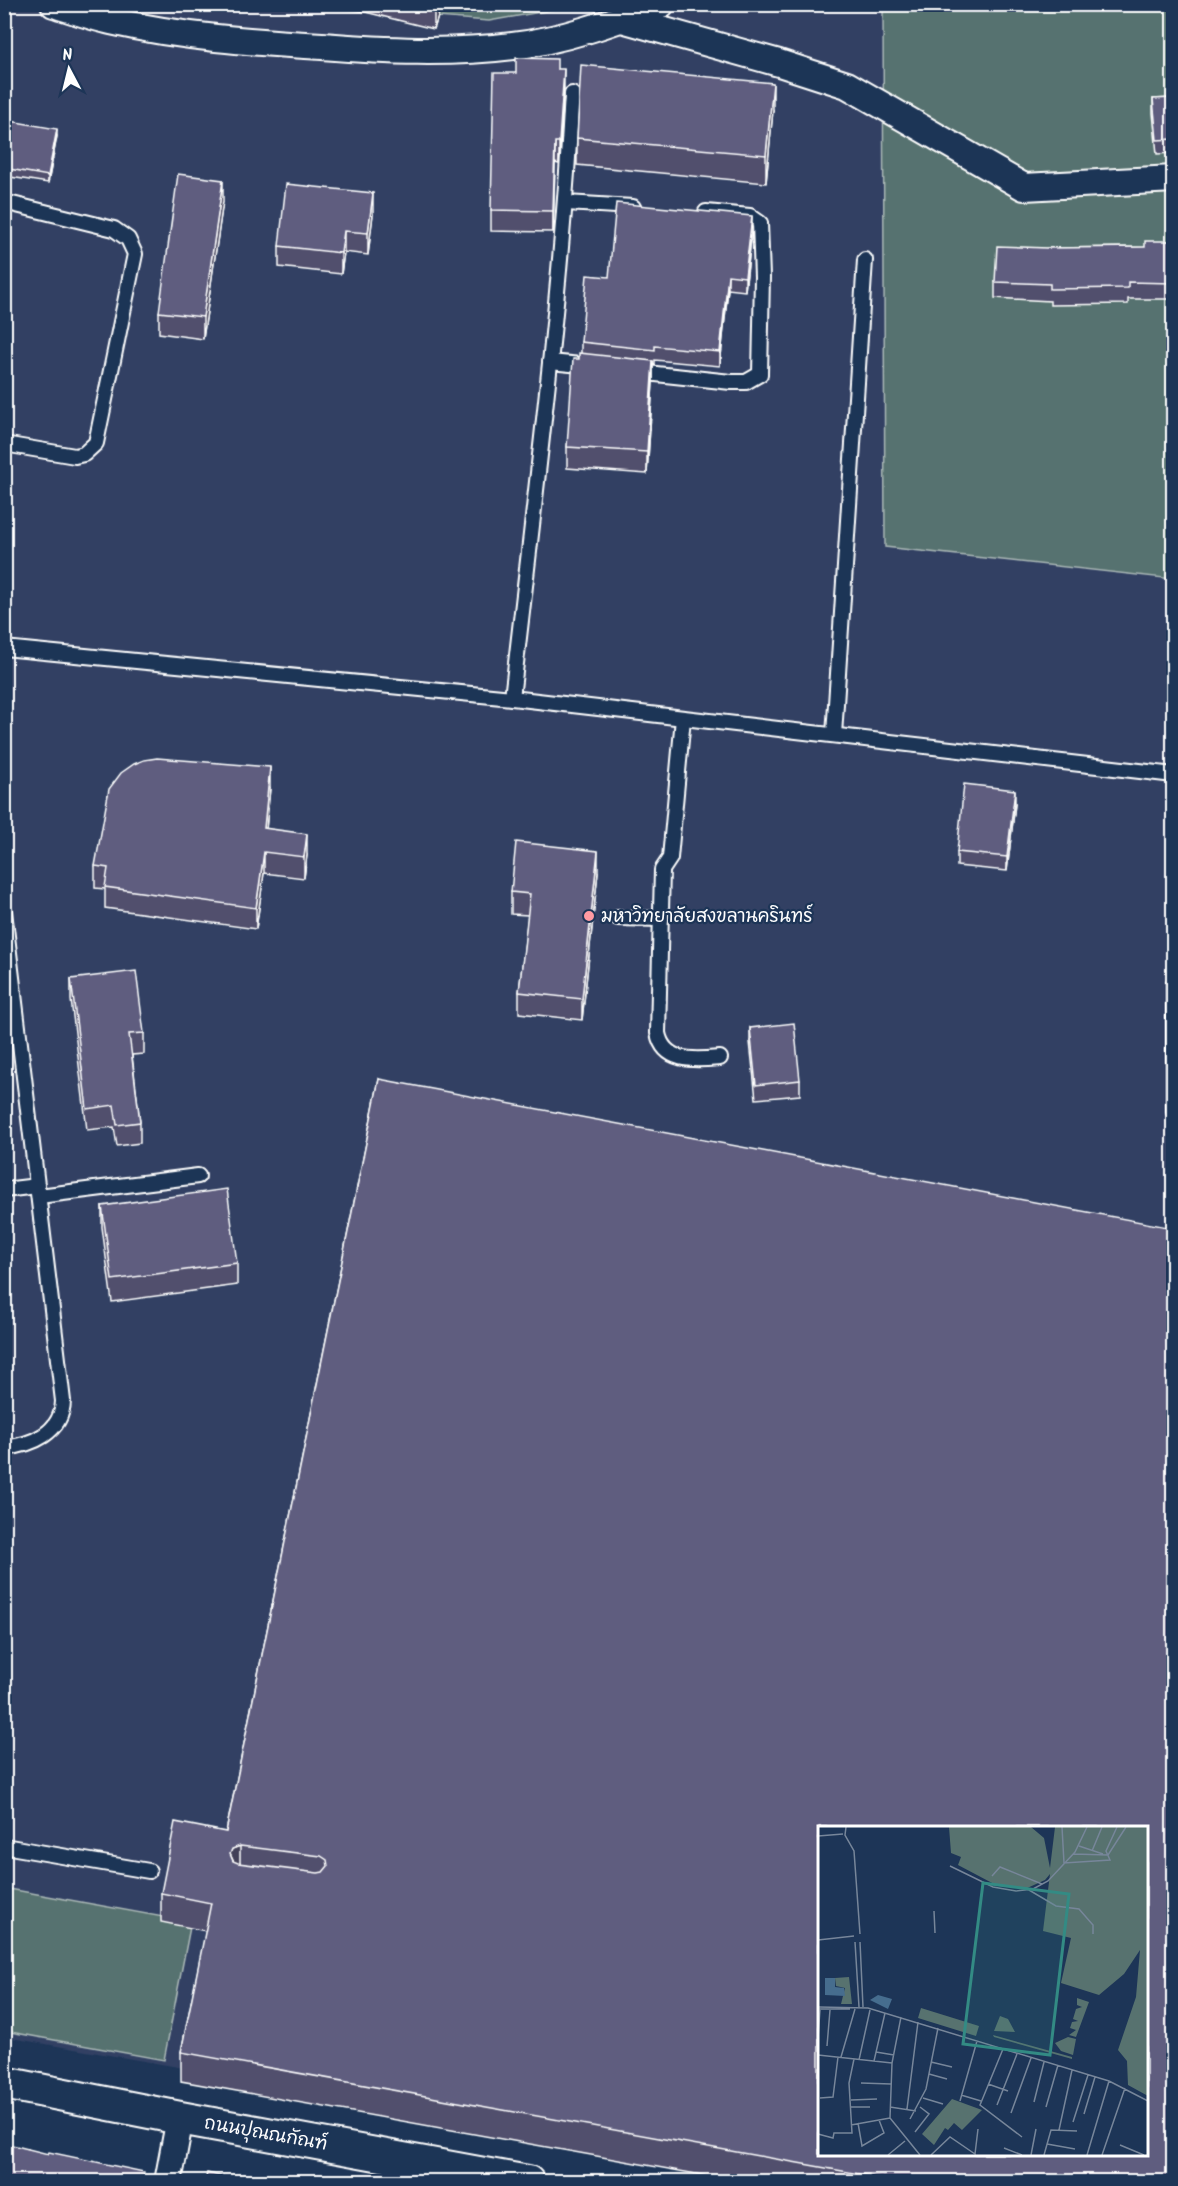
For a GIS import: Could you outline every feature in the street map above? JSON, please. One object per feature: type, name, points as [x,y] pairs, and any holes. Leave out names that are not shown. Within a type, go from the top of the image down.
[{"type":"street","points":[[54,4],[108,21],[147,29],[279,44],[367,50],[456,51],[514,46],[569,34],[622,19],[661,4]]},
{"type":"street","points":[[622,19],[847,85],[1024,187],[1173,179]]},
{"type":"street","name":"ถนนปุณณกัณฑ์","points":[[4,2083],[180,2118],[428,2172],[528,2181]]},
{"type":"street","points":[[168,2181],[180,2118]]},
{"type":"lane","points":[[512,698],[566,203],[572,94]]},
{"type":"lane","points":[[4,202],[114,229],[128,239],[135,254],[96,443],[84,454],[75,456],[4,444]]},
{"type":"lane","points":[[566,203],[649,208]]},
{"type":"lane","points":[[628,371],[731,382],[746,382],[760,374],[762,288],[760,223],[750,216],[696,212]]},
{"type":"lane","points":[[834,735],[865,260]]},
{"type":"lane","points":[[550,362],[606,368]]},
{"type":"lane","points":[[4,648],[512,698],[1173,775]]},
{"type":"lane","points":[[683,718],[670,858],[662,870],[660,1040],[666,1050],[676,1057],[690,1060],[720,1058]]},
{"type":"lane","points":[[4,911],[63,1408],[58,1423],[45,1436],[25,1444],[4,1448]]},
{"type":"lane","points":[[618,918],[661,919]]},
{"type":"lane","points":[[1173,984],[1173,1112]]},
{"type":"lane","points":[[4,1190],[38,1191],[198,1176]]},
{"type":"lane","points":[[4,1846],[149,1871]]},
{"type":"shaded area","name":"มหาวิทยาลัยสงขลานครินทร์","points":[[4,5],[1173,5],[1173,2181],[837,2181],[5,2037]]},
{"type":"green space","points":[[280,5],[580,5],[489,21]]},
{"type":"green space","points":[[883,5],[1173,5],[1173,579],[885,547]]},
{"type":"green space","points":[[4,1888],[191,1922],[164,2060],[5,2031]]},
{"type":"building","points":[[516,58],[557,59],[557,69],[564,69],[559,142],[555,142],[553,211],[491,210],[494,73],[516,73]]},
{"type":"building","points":[[581,65],[773,83],[766,155],[577,138]]},
{"type":"building","points":[[1173,98],[1173,139],[1157,140],[1153,99]]},
{"type":"building","points":[[4,120],[57,129],[48,176],[4,168]]},
{"type":"building","points":[[178,174],[223,180],[203,317],[159,312]]},
{"type":"building","points":[[286,184],[373,193],[368,233],[344,231],[341,253],[279,246]]},
{"type":"building","points":[[616,203],[752,216],[745,277],[728,275],[720,352],[655,346],[655,350],[581,342],[587,275],[609,277]]},
{"type":"building","points":[[1145,241],[1173,241],[1173,283],[1128,282],[1128,288],[1050,289],[1050,284],[995,282],[997,246],[1145,247]]},
{"type":"building","points":[[579,353],[653,361],[647,452],[567,447],[573,359],[579,359]]},
{"type":"building","points":[[157,758],[270,767],[264,828],[307,834],[304,857],[264,852],[256,908],[105,887],[108,868],[95,866],[109,789],[121,773],[134,764]]},
{"type":"building","points":[[964,784],[1015,790],[1007,857],[957,852]]},
{"type":"building","points":[[516,842],[598,851],[582,999],[519,992],[530,894],[511,892]]},
{"type":"building","points":[[136,971],[144,1033],[129,1034],[140,1122],[117,1125],[114,1105],[87,1109],[71,979]]},
{"type":"building","points":[[794,1023],[800,1080],[756,1085],[750,1028]]},
{"type":"building","points":[[379,1079],[1173,1228],[1173,2181],[898,2181],[181,2052],[211,1903],[161,1893],[175,1822],[226,1832]],"holes":[[[240,1846],[321,1856],[327,1860],[328,1866],[323,1872],[318,1873],[238,1863],[233,1861],[230,1854],[232,1849]]]},
{"type":"building","points":[[227,1189],[237,1263],[112,1280],[102,1206]]},
{"type":"building","points":[[4,2143],[48,2154],[49,2152],[144,2172],[142,2181],[4,2181]]},
{"type":"building","points":[[207,2173],[244,2181],[205,2181]]},
{"type":"place","name":"มหาวิทยาลัยสงขลานครินทร์","points":[[589,916]]}]
